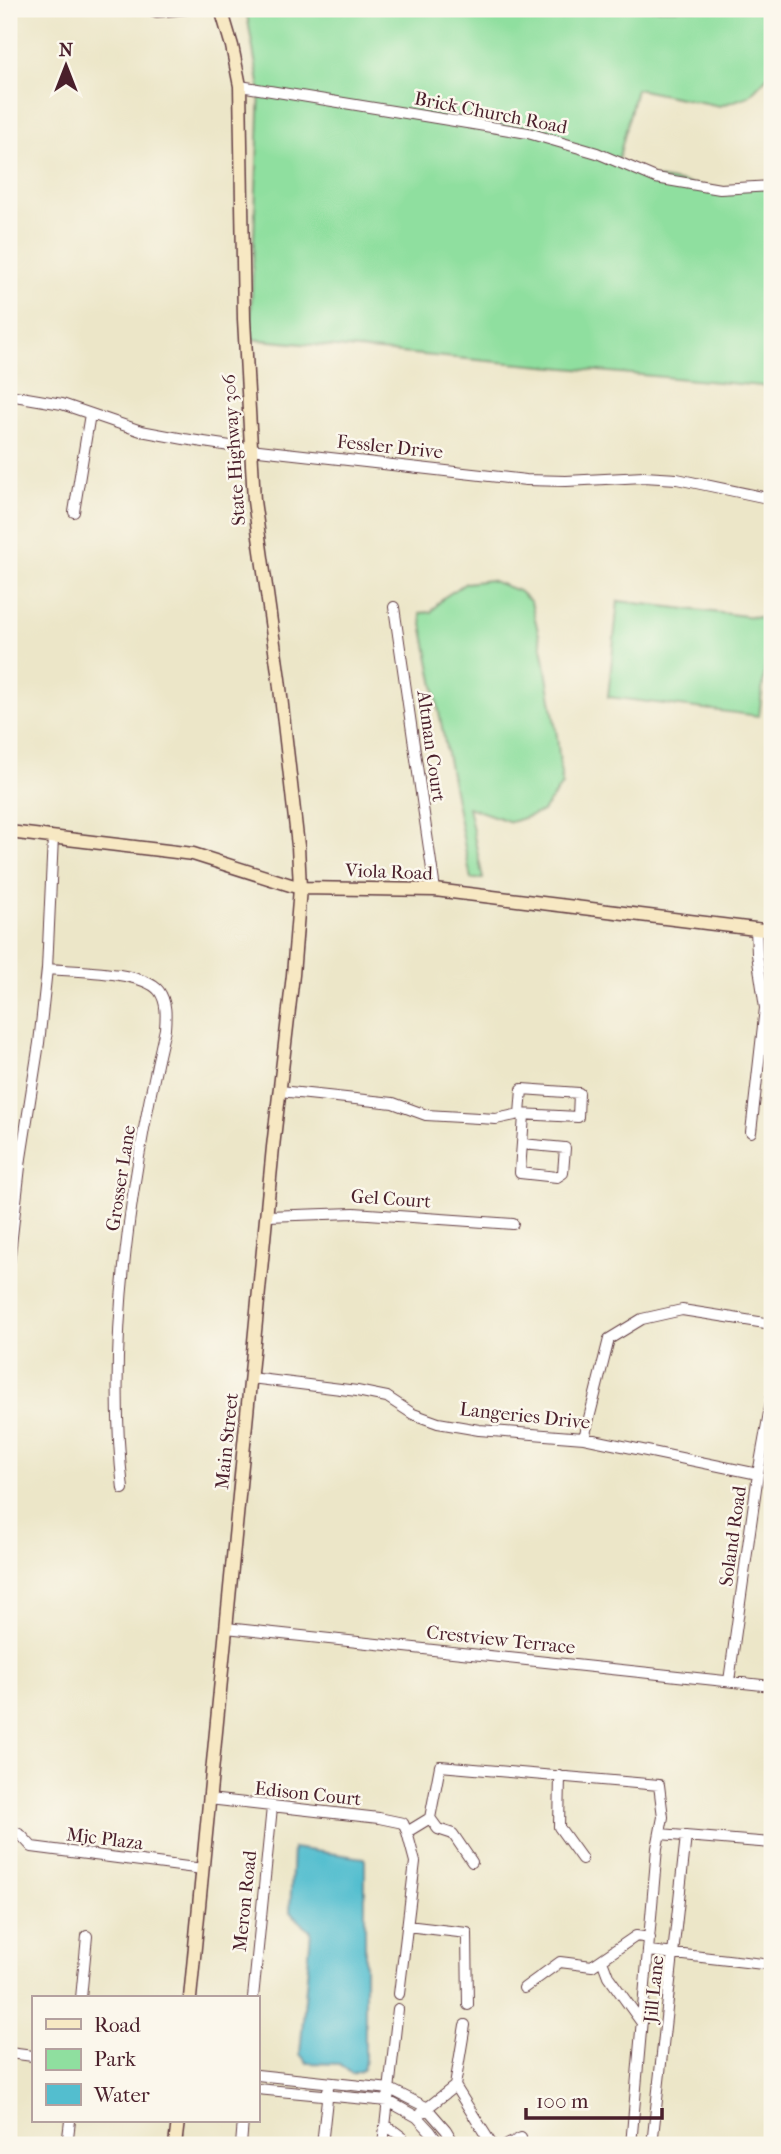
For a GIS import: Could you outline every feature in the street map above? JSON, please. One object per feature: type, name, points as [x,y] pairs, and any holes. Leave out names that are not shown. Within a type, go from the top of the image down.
[{"type":"main road","name":"State Highway 306","points":[[220,9],[232,46],[240,86],[244,319],[250,449],[261,560],[293,798],[300,888]]},
{"type":"main road","name":"Viola Road","points":[[9,832],[193,854],[300,888],[435,890],[772,930]]},
{"type":"main road","name":"Main Street","points":[[190,1996],[300,888]]},
{"type":"main road","points":[[175,2145],[178,2122]]},
{"type":"street","points":[[148,9],[157,12],[188,9]]},
{"type":"street","name":"Brick Church Road","points":[[240,86],[528,133],[597,153],[656,178],[720,189],[772,186]]},
{"type":"street","name":"Fessler Drive","points":[[9,395],[62,404],[141,431],[250,449],[526,480],[644,477],[677,480],[772,499]]},
{"type":"street","points":[[74,512],[90,414]]},
{"type":"street","name":"Altman Court","points":[[394,607],[435,890]]},
{"type":"street","points":[[9,1264],[47,969],[53,838]]},
{"type":"street","points":[[751,1132],[765,1008],[756,928]]},
{"type":"street","name":"Grosser Lane","points":[[47,969],[131,976],[148,981],[159,991],[166,1008],[165,1029],[138,1163],[118,1343],[119,1454],[123,1489]]},
{"type":"street","points":[[280,1091],[393,1103],[426,1115],[496,1119],[522,1114],[578,1118],[579,1093],[522,1089],[522,1114],[522,1144],[520,1173],[557,1177],[563,1173],[565,1147],[522,1144]]},
{"type":"street","name":"Gel Court","points":[[267,1216],[354,1213],[513,1224]]},
{"type":"street","points":[[584,1438],[609,1339],[642,1319],[682,1310],[772,1324]]},
{"type":"street","name":"Langeries Drive","points":[[251,1378],[387,1397],[413,1414],[479,1430],[584,1438],[758,1474]]},
{"type":"street","name":"Soland Road","points":[[729,1681],[758,1474],[772,1396]]},
{"type":"street","name":"Crestview Terrace","points":[[226,1628],[772,1686]]},
{"type":"street","points":[[430,1818],[440,1766],[659,1785],[663,1817],[631,2145]]},
{"type":"street","points":[[560,1776],[559,1827],[582,1859]]},
{"type":"street","name":"Edison Court","points":[[209,1799],[379,1818],[405,1828]]},
{"type":"street","name":"Meron Road","points":[[253,1996],[272,1807]]},
{"type":"street","points":[[400,1994],[415,1862],[405,1828],[430,1818]]},
{"type":"street","points":[[430,1818],[439,1829],[453,1834],[472,1862]]},
{"type":"street","name":"Mjc Plaza","points":[[9,1829],[21,1835],[32,1847],[203,1869]]},
{"type":"street","points":[[660,1834],[772,1843]]},
{"type":"street","name":"Jill Lane","points":[[652,2145],[686,1836]]},
{"type":"street","points":[[407,1926],[467,1933],[468,2005]]},
{"type":"street","points":[[81,1996],[88,1936]]},
{"type":"street","points":[[524,1988],[560,1962],[592,1966],[636,1936],[650,1938]]},
{"type":"street","points":[[649,1951],[772,1965]]},
{"type":"street","points":[[602,1960],[608,1976],[642,2023]]},
{"type":"street","points":[[383,2145],[398,2009]]},
{"type":"street","points":[[466,2025],[456,2086],[492,2145]]},
{"type":"street","points":[[9,2053],[32,2056]]},
{"type":"street","points":[[259,2075],[390,2089],[426,2107],[455,2145]]},
{"type":"street","points":[[322,2145],[328,2082]]},
{"type":"street","points":[[417,2117],[426,2107],[456,2086]]},
{"type":"street","points":[[259,2089],[388,2101],[417,2117],[440,2145]]},
{"type":"street","points":[[67,2145],[70,2122]]},
{"type":"street","points":[[241,2145],[243,2122]]},
{"type":"street","points":[[386,2125],[407,2145]]},
{"type":"street","points":[[507,2145],[521,2138]]},
{"type":"green space","points":[[246,9],[772,9],[772,72],[749,96],[720,106],[636,89],[618,161],[656,178],[720,189],[772,186],[772,387],[250,339],[260,89]]},
{"type":"green space","points":[[490,580],[519,591],[531,602],[543,652],[562,785],[542,812],[511,822],[468,807],[483,879],[471,879],[420,613],[431,612],[443,598],[466,583]]},
{"type":"green space","points":[[618,601],[771,619],[759,716],[608,697]]},
{"type":"water","points":[[293,1848],[365,1858],[365,2059],[363,2070],[352,2074],[340,2064],[307,2063],[300,2054],[311,1931],[290,1912]]}]
